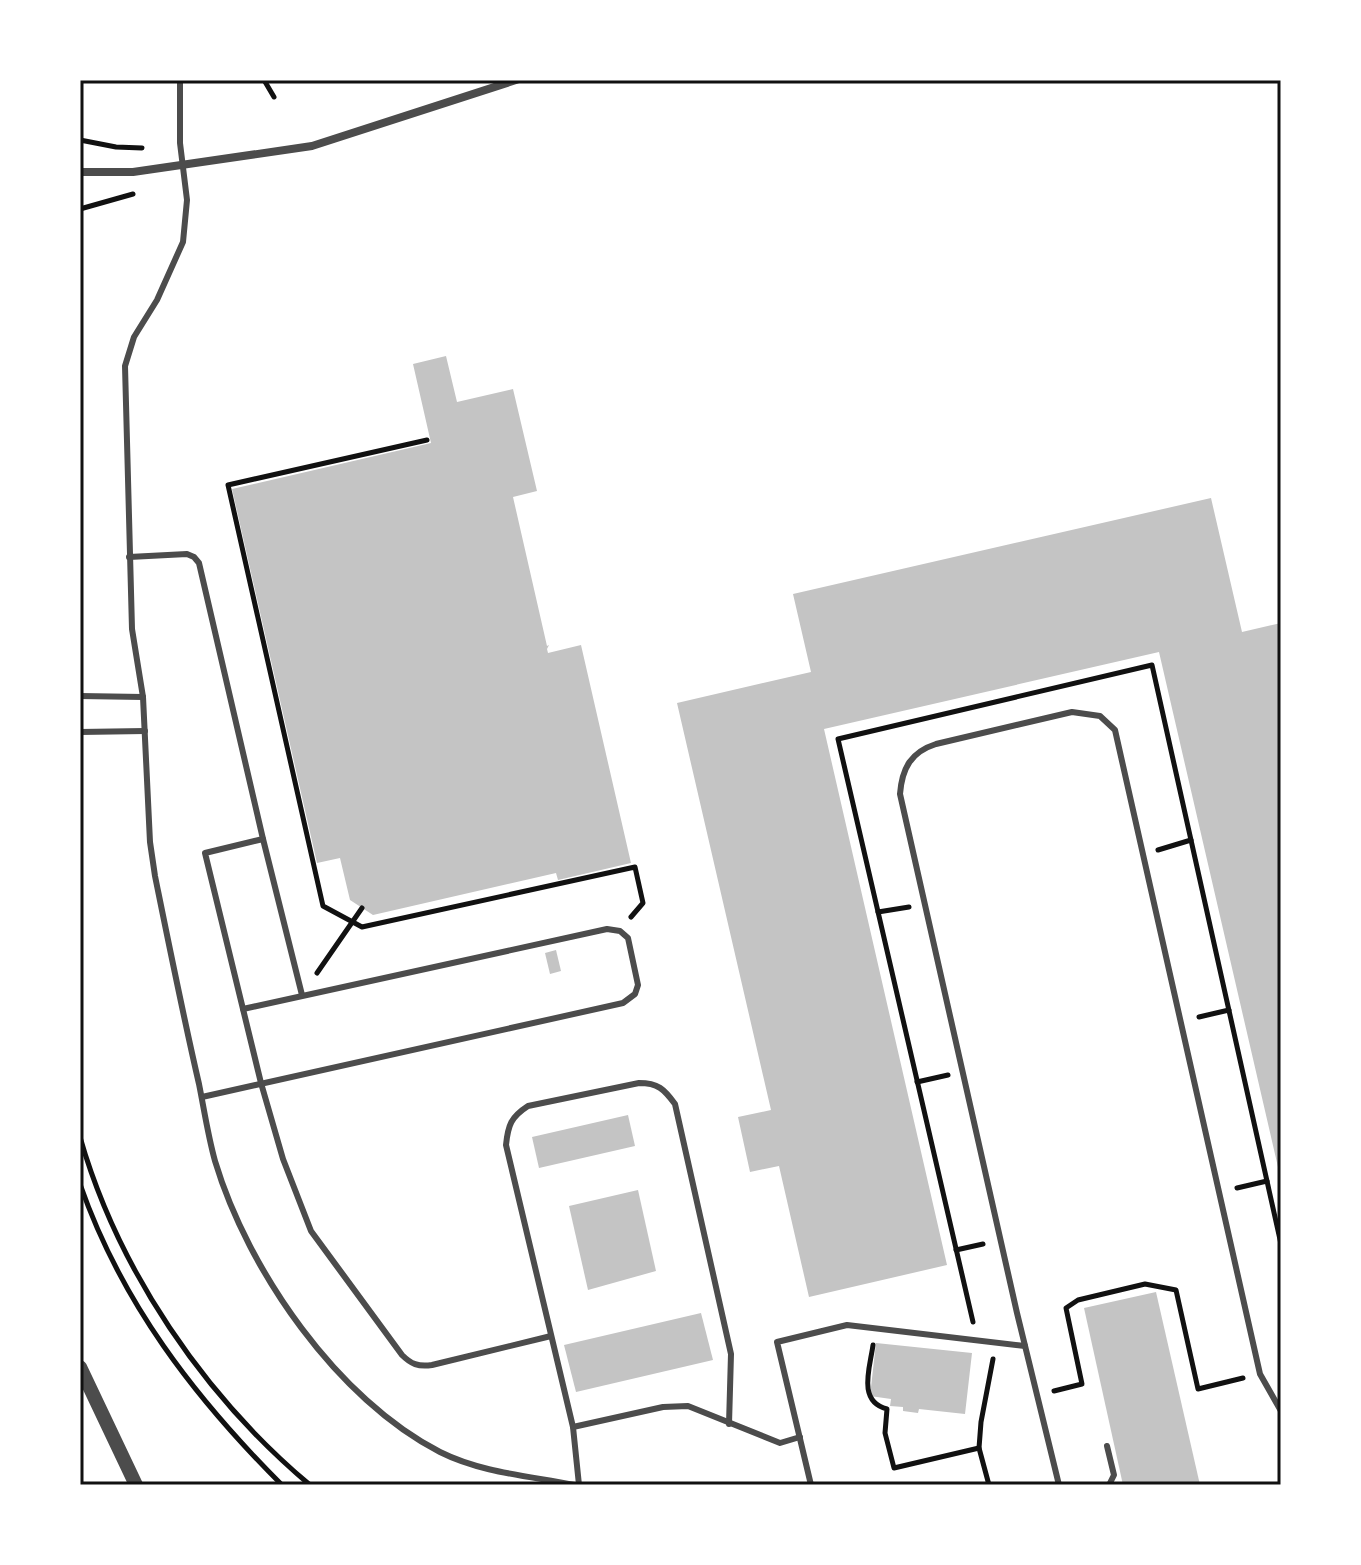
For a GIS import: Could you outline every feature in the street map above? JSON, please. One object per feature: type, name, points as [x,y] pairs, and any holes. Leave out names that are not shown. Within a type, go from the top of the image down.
[{"type":"street","points":[[80,172],[133,172],[312,146],[516,80]]},
{"type":"street","points":[[80,1367],[136,1485]]},
{"type":"lane","points":[[180,80],[180,143],[187,200],[183,242],[157,300],[134,337],[125,366],[132,629],[143,697],[150,842],[155,876],[215,1161],[236,1215],[265,1272],[333,1369],[363,1399],[398,1427],[441,1453],[483,1469],[577,1485],[573,1427],[506,1145],[508,1126],[513,1115],[528,1106],[639,1083],[654,1083],[665,1090],[675,1104],[731,1354],[729,1424]]},
{"type":"lane","points":[[129,557],[187,554],[199,563],[302,995]]},
{"type":"lane","points":[[80,696],[143,697]]},
{"type":"lane","points":[[1059,1485],[900,794],[901,779],[920,749],[1065,714],[1092,713],[1108,721],[1115,730],[1260,1374],[1281,1411]]},
{"type":"lane","points":[[80,732],[145,731]]},
{"type":"lane","points":[[263,839],[205,853],[261,1083],[283,1159],[311,1231],[410,1363],[432,1365],[551,1336]]},
{"type":"lane","points":[[202,1097],[623,1003],[635,994],[638,985],[628,938],[620,931],[607,929],[243,1009]]},
{"type":"lane","points":[[811,1485],[777,1342],[847,1325],[1025,1346]]},
{"type":"lane","points":[[573,1427],[663,1407],[688,1406],[780,1443],[800,1437]]},
{"type":"lane","points":[[1107,1446],[1114,1475],[1109,1485]]},
{"type":"path","points":[[264,80],[274,97]]},
{"type":"path","points":[[80,140],[116,147],[145,148],[180,143]]},
{"type":"path","points":[[80,209],[139,192]]},
{"type":"path","points":[[427,440],[228,485],[323,906],[362,927],[635,867],[643,903],[620,931]]},
{"type":"path","points":[[989,1485],[979,1448],[993,1357],[969,1349],[973,1323],[838,739],[1152,665],[1281,1244]]},
{"type":"path","points":[[1145,854],[1191,840]]},
{"type":"path","points":[[878,912],[925,904]]},
{"type":"path","points":[[302,995],[362,908]]},
{"type":"path","points":[[1182,1021],[1229,1010]]},
{"type":"path","points":[[917,1082],[963,1072]]},
{"type":"path","points":[[80,1137],[107,1218],[145,1289],[175,1334],[246,1422],[310,1485]]},
{"type":"path","points":[[1220,1192],[1267,1181]]},
{"type":"path","points":[[80,1184],[97,1233],[134,1301],[166,1350],[214,1413],[282,1485]]},
{"type":"path","points":[[956,1250],[1001,1240]]},
{"type":"path","points":[[1037,1395],[1082,1384],[1066,1308],[1070,1303],[1145,1284],[1176,1290],[1198,1389],[1260,1374]]},
{"type":"path","points":[[875,1328],[867,1389],[875,1405],[887,1409],[885,1433],[894,1468],[979,1448]]},
{"type":"building","points":[[446,356],[457,402],[513,389],[537,491],[513,497],[549,645],[547,649],[548,653],[581,645],[631,863],[558,880],[556,873],[373,915],[350,900],[340,858],[317,863],[232,489],[431,443],[413,364]]},
{"type":"building","points":[[1211,498],[1242,632],[1281,623],[1281,1180],[1159,652],[824,729],[947,1265],[809,1297],[779,1166],[750,1172],[738,1117],[771,1110],[677,703],[811,672],[793,594]]},
{"type":"building","points":[[556,950],[561,971],[550,974],[545,953]]},
{"type":"building","points":[[628,1115],[635,1146],[539,1168],[532,1137]]},
{"type":"building","points":[[638,1190],[656,1271],[588,1290],[569,1206]]},
{"type":"building","points":[[1156,1292],[1200,1485],[1123,1485],[1084,1308]]},
{"type":"building","points":[[701,1313],[713,1360],[576,1392],[564,1345]]},
{"type":"building","points":[[876,1343],[972,1353],[965,1414],[919,1409],[918,1413],[903,1411],[903,1407],[890,1406],[891,1399],[870,1396]]}]
